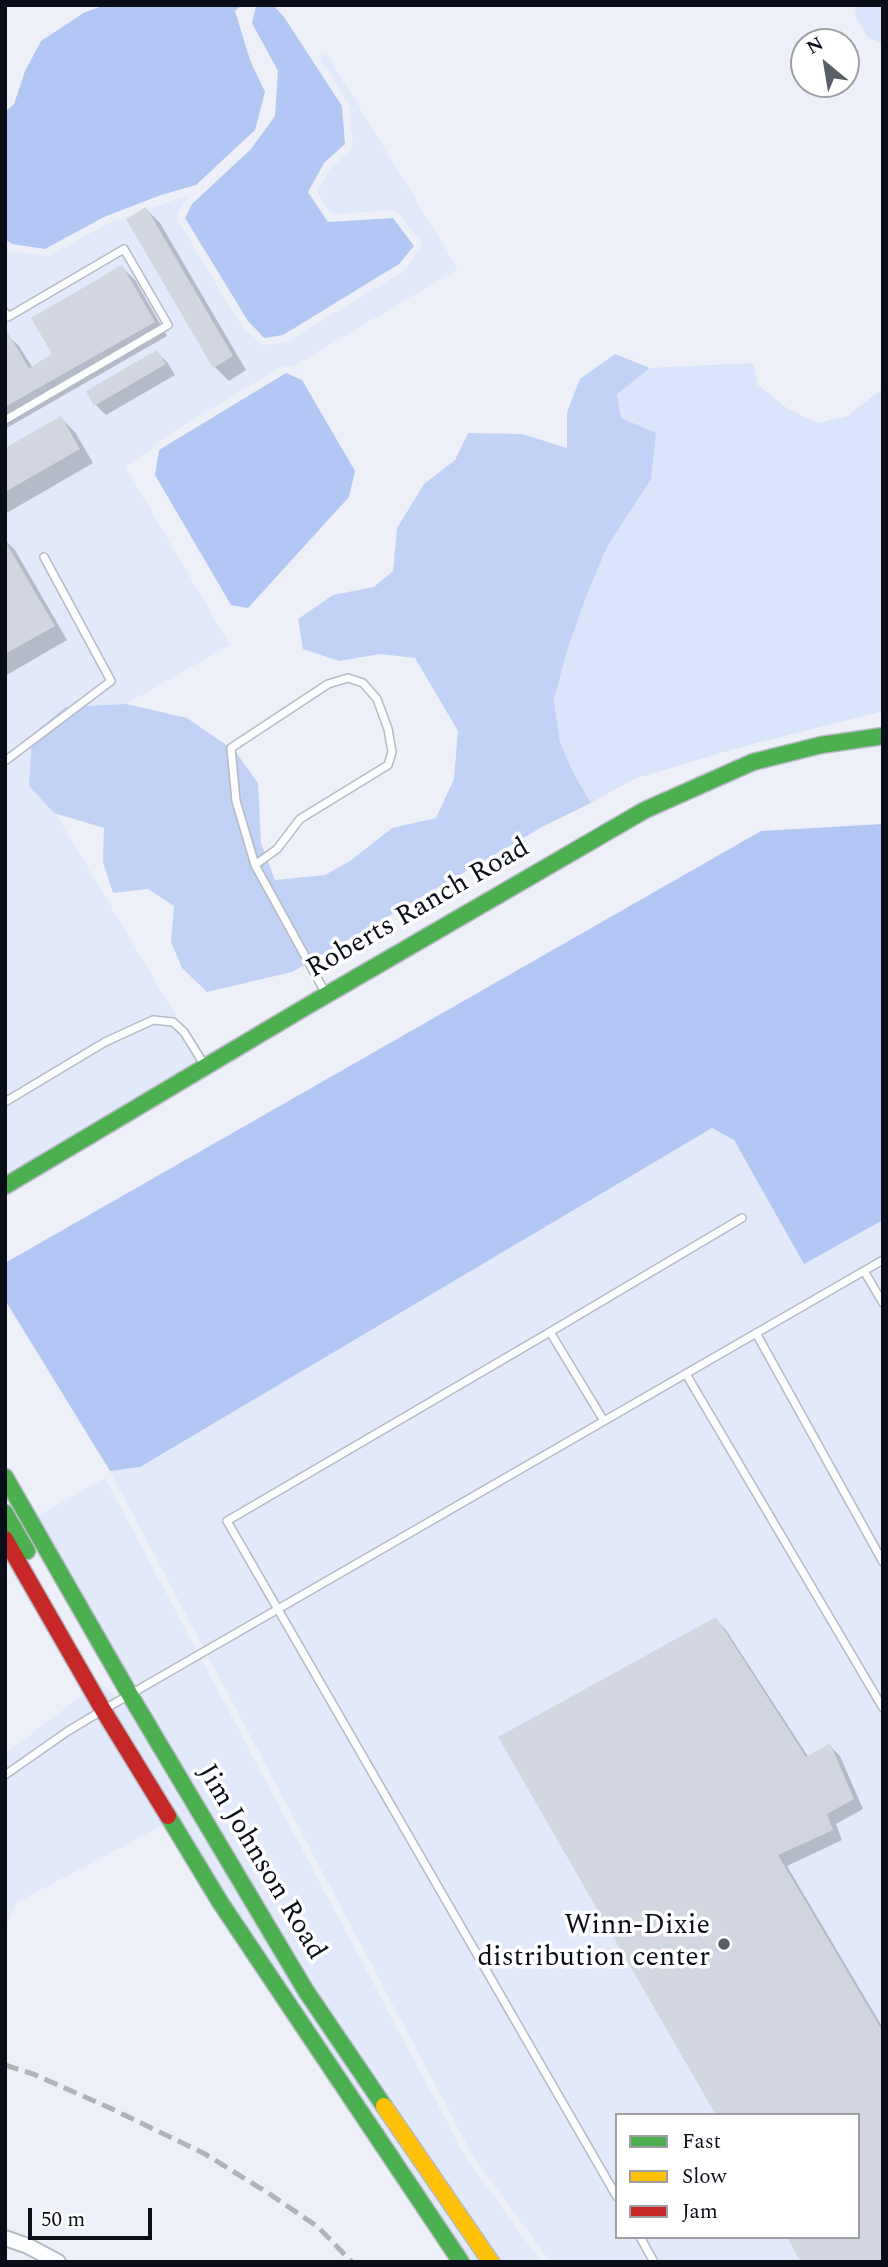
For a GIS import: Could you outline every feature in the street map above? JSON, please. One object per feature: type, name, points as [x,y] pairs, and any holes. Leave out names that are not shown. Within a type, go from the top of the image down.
[{"type":"main road","name":"Roberts Ranch Road","points":[[5,1186],[205,1066],[645,810],[753,762],[821,745],[883,736]]},
{"type":"main road","name":"Jim Johnson Road","points":[[6,1480],[306,1991],[491,2262]]},
{"type":"main road","points":[[5,1513],[95,1670],[130,1695]]},
{"type":"main road","name":"Jim Johnson Road","points":[[5,1539],[103,1710],[220,1902],[461,2262]]},
{"type":"street","points":[[5,2238],[28,2246],[56,2261]]},
{"type":"lane","points":[[5,312],[8,317],[124,249],[168,325],[5,420]]},
{"type":"lane","points":[[5,761],[111,681],[44,556]]},
{"type":"lane","points":[[255,865],[277,849],[300,819],[388,765],[392,752],[388,729],[377,699],[363,683],[348,678],[328,684],[231,748],[236,801],[255,865],[326,995]]},
{"type":"lane","points":[[5,1102],[105,1042],[153,1020],[173,1022],[184,1032],[205,1066]]},
{"type":"lane","points":[[615,2194],[227,1521],[742,1218]]},
{"type":"lane","points":[[5,1775],[103,1710],[883,1260]]},
{"type":"lane","points":[[864,1271],[883,1303]]},
{"type":"lane","points":[[551,1332],[604,1421]]},
{"type":"lane","points":[[756,1333],[883,1562]]},
{"type":"lane","points":[[686,1374],[883,1708]]},
{"type":"lane","points":[[641,2239],[654,2262]]},
{"type":"shaded area","points":[[106,5],[242,5],[235,11],[250,60],[265,92],[255,130],[196,185],[104,217],[45,249],[12,244],[5,239],[5,112],[14,104],[25,71],[41,41],[85,12]]},
{"type":"shaded area","points":[[258,5],[273,5],[284,17],[342,106],[345,144],[324,163],[308,192],[328,222],[393,218],[414,246],[399,264],[283,335],[264,338],[248,321],[185,218],[192,204],[251,149],[275,116],[278,71],[252,23]]},
{"type":"shaded area","points":[[857,5],[883,5],[883,44],[868,38],[855,15]]},
{"type":"shaded area","points":[[327,54],[458,269],[292,367],[282,366],[155,443],[151,450],[125,466],[230,645],[126,704],[65,707],[32,735],[29,786],[56,814],[201,1058],[5,1175],[5,248],[9,251],[49,256],[107,224],[189,195],[177,219],[241,325],[262,345],[285,343],[404,271],[422,247],[397,212],[392,210],[331,214],[317,192],[330,169],[351,150],[353,144],[349,104],[319,58]]},
{"type":"shaded area","points":[[615,354],[650,368],[617,394],[621,418],[656,433],[651,479],[607,547],[566,654],[554,700],[560,742],[591,803],[544,826],[292,972],[207,992],[182,968],[171,942],[174,906],[148,889],[113,893],[103,862],[104,828],[54,813],[29,786],[32,735],[65,707],[126,704],[187,718],[235,751],[258,783],[261,843],[275,880],[325,875],[350,861],[392,828],[436,818],[454,779],[458,731],[415,658],[380,654],[339,661],[303,649],[298,619],[333,595],[374,587],[393,571],[397,528],[424,484],[455,460],[468,433],[522,434],[567,448],[567,412],[580,379]]},
{"type":"shaded area","points":[[753,363],[758,385],[788,409],[818,423],[848,416],[883,388],[883,711],[734,749],[634,779],[591,803],[560,742],[554,700],[566,654],[586,597],[607,547],[627,514],[617,393],[650,368]]},
{"type":"shaded area","points":[[286,373],[302,380],[355,471],[349,497],[248,608],[231,605],[155,475],[159,450]]},
{"type":"shaded area","points":[[883,824],[883,1220],[804,1264],[734,1140],[712,1128],[140,1467],[110,1471],[5,1300],[5,1263],[761,831]]},
{"type":"shaded area","points":[[713,1128],[734,1140],[804,1263],[883,1220],[883,2262],[550,2262],[472,2154],[110,1471]]},
{"type":"shaded area","points":[[105,1478],[466,2158],[541,2262],[501,2262],[313,1986],[140,1696],[141,1693],[136,1689],[37,1516]]},
{"type":"shaded area","points":[[98,1683],[123,1701],[481,2262],[471,2262],[227,1898]]},
{"type":"shaded area","points":[[84,1694],[163,1825],[16,1903],[5,1929],[5,1754]]},
{"type":"building","points":[[146,207],[233,356],[213,368],[126,219]]},
{"type":"building","points":[[122,265],[155,322],[5,407],[5,328],[29,368],[52,354],[31,318]]},
{"type":"building","points":[[157,350],[166,364],[94,406],[86,391]]},
{"type":"building","points":[[61,416],[80,449],[5,492],[5,448]]},
{"type":"building","points":[[5,541],[55,626],[5,654]]},
{"type":"building","name":"Winn-Dixie distribution center","points":[[716,1617],[806,1757],[830,1743],[854,1799],[827,1814],[833,1830],[778,1855],[883,2032],[883,2262],[801,2262],[788,2239],[860,2239],[860,2113],[715,2113],[498,1737]]},
{"type":"railway","points":[[5,2065],[33,2074],[110,2108],[205,2154],[318,2227],[352,2262]]},
{"type":"traffic: fast","points":[[5,1186],[645,810],[753,762],[821,745],[883,736]]},
{"type":"traffic: fast","points":[[5,1477],[130,1695],[306,1991],[384,2106]]},
{"type":"traffic: fast","points":[[5,1513],[27,1551]]},
{"type":"traffic: fast","points":[[168,1816],[220,1902],[461,2262]]},
{"type":"traffic: slow","points":[[384,2106],[491,2262]]},
{"type":"traffic: jam","points":[[5,1539],[103,1710],[168,1816]]},
{"type":"place","name":"Winn-Dixie distribution center","points":[[724,1944]]}]
